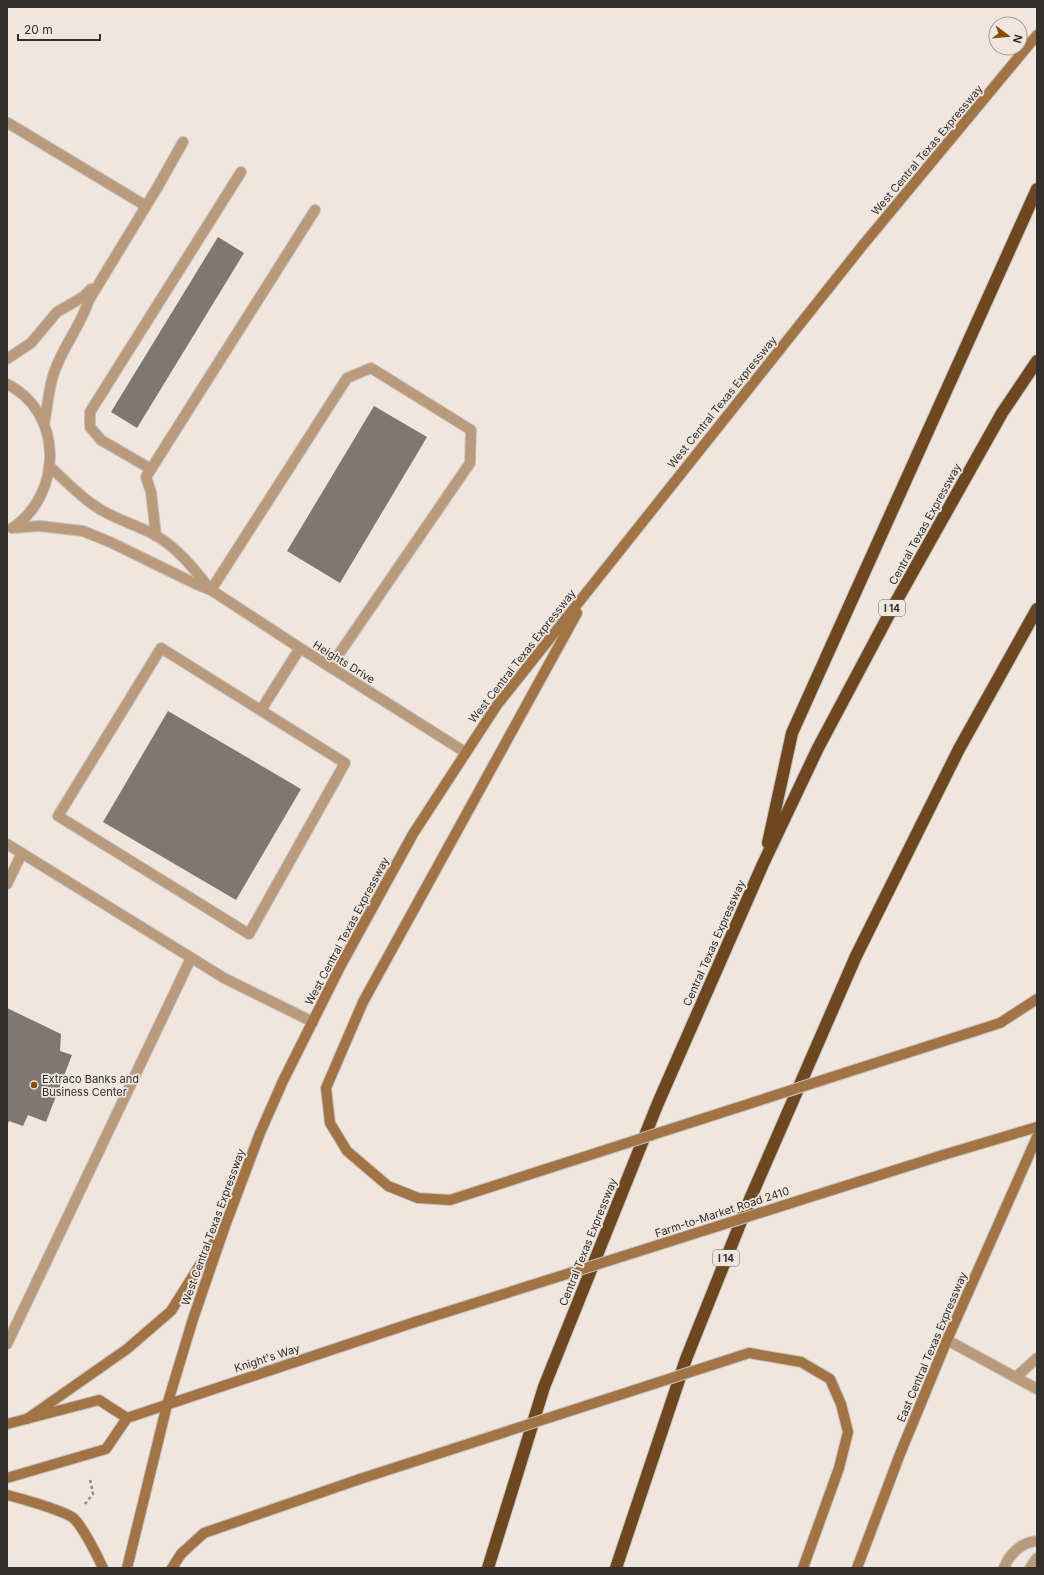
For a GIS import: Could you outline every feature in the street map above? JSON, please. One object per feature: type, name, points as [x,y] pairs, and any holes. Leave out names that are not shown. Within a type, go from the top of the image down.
[{"type":"highway","points":[[763,864],[792,733],[1037,189]]},
{"type":"highway","name":"Central Texas Expressway","points":[[488,1568],[544,1387],[658,1103],[763,864],[818,748],[893,607],[1002,413],[1037,361]]},
{"type":"highway","name":"I 14","points":[[616,1568],[686,1360],[750,1199],[856,956],[959,748],[1037,609]]},
{"type":"main road","name":"West Central Texas Expressway","points":[[167,1404],[193,1319],[225,1226],[260,1133],[341,965],[413,834],[465,752],[497,705],[863,245],[1037,35]]},
{"type":"main road","points":[[590,588],[541,680],[363,1002],[326,1088],[330,1123],[346,1151],[388,1186],[418,1198],[450,1200],[1000,1023],[1037,999]]},
{"type":"main road","name":"Farm-to-Market Road 2410","points":[[415,1322],[943,1155],[1037,1127]]},
{"type":"main road","name":"East Central Texas Expressway","points":[[857,1568],[900,1454],[947,1340],[1037,1137]]},
{"type":"main road","points":[[27,1419],[127,1349],[172,1311],[225,1226]]},
{"type":"main road","name":"Knight's Way","points":[[127,1418],[415,1322]]},
{"type":"main road","points":[[172,1568],[181,1554],[204,1533],[360,1479],[749,1353],[801,1362],[830,1379],[841,1404],[848,1432],[839,1468],[803,1568]]},
{"type":"main road","points":[[7,1424],[99,1400],[127,1418],[106,1449],[7,1478]]},
{"type":"main road","points":[[127,1568],[167,1404]]},
{"type":"main road","points":[[7,1495],[24,1499],[73,1518],[103,1568]]},
{"type":"street","points":[[7,123],[146,206]]},
{"type":"street","points":[[44,424],[47,398],[56,368],[99,282],[157,188],[183,142]]},
{"type":"street","points":[[148,473],[100,440],[90,428],[90,412],[242,172]]},
{"type":"street","points":[[156,536],[148,473],[315,210]]},
{"type":"street","points":[[7,359],[31,343],[57,312],[83,297],[99,282]]},
{"type":"street","points":[[211,590],[347,378],[372,368],[471,430],[470,463],[330,667]]},
{"type":"street","points":[[7,384],[14,387],[27,400],[37,412],[44,424],[48,436],[49,466],[47,480],[42,496],[23,520],[10,530]]},
{"type":"street","points":[[49,466],[69,486],[94,506],[156,536],[178,551],[196,570],[211,590]]},
{"type":"street","points":[[10,530],[40,526],[83,532],[110,542],[211,590]]},
{"type":"street","name":"Heights Drive","points":[[211,590],[465,752]]},
{"type":"street","points":[[161,648],[261,710],[345,763],[249,934],[58,816],[161,648]]},
{"type":"street","points":[[261,710],[300,648]]},
{"type":"street","points":[[7,844],[224,978],[313,1022]]},
{"type":"street","points":[[7,884],[22,853]]},
{"type":"street","points":[[7,1344],[191,958]]},
{"type":"street","points":[[947,1340],[1037,1389]]},
{"type":"street","points":[[1016,1377],[1037,1358]]},
{"type":"street","points":[[1004,1568],[1014,1552],[1028,1542],[1037,1541]]},
{"type":"street","points":[[1030,1568],[1037,1558]]},
{"type":"path","points":[[80,1510],[93,1494],[90,1479]]},
{"type":"building","points":[[218,237],[244,253],[137,428],[111,412]]},
{"type":"building","points":[[374,406],[427,437],[340,583],[287,551]]},
{"type":"building","points":[[168,711],[301,789],[236,900],[103,822]]},
{"type":"building","name":"Extraco Banks and Business Center","points":[[7,1008],[61,1034],[60,1051],[72,1055],[46,1122],[28,1115],[23,1126],[9,1121],[7,1126]]},
{"type":"place","name":"Extraco Banks and Business Center","points":[[34,1085]]}]
